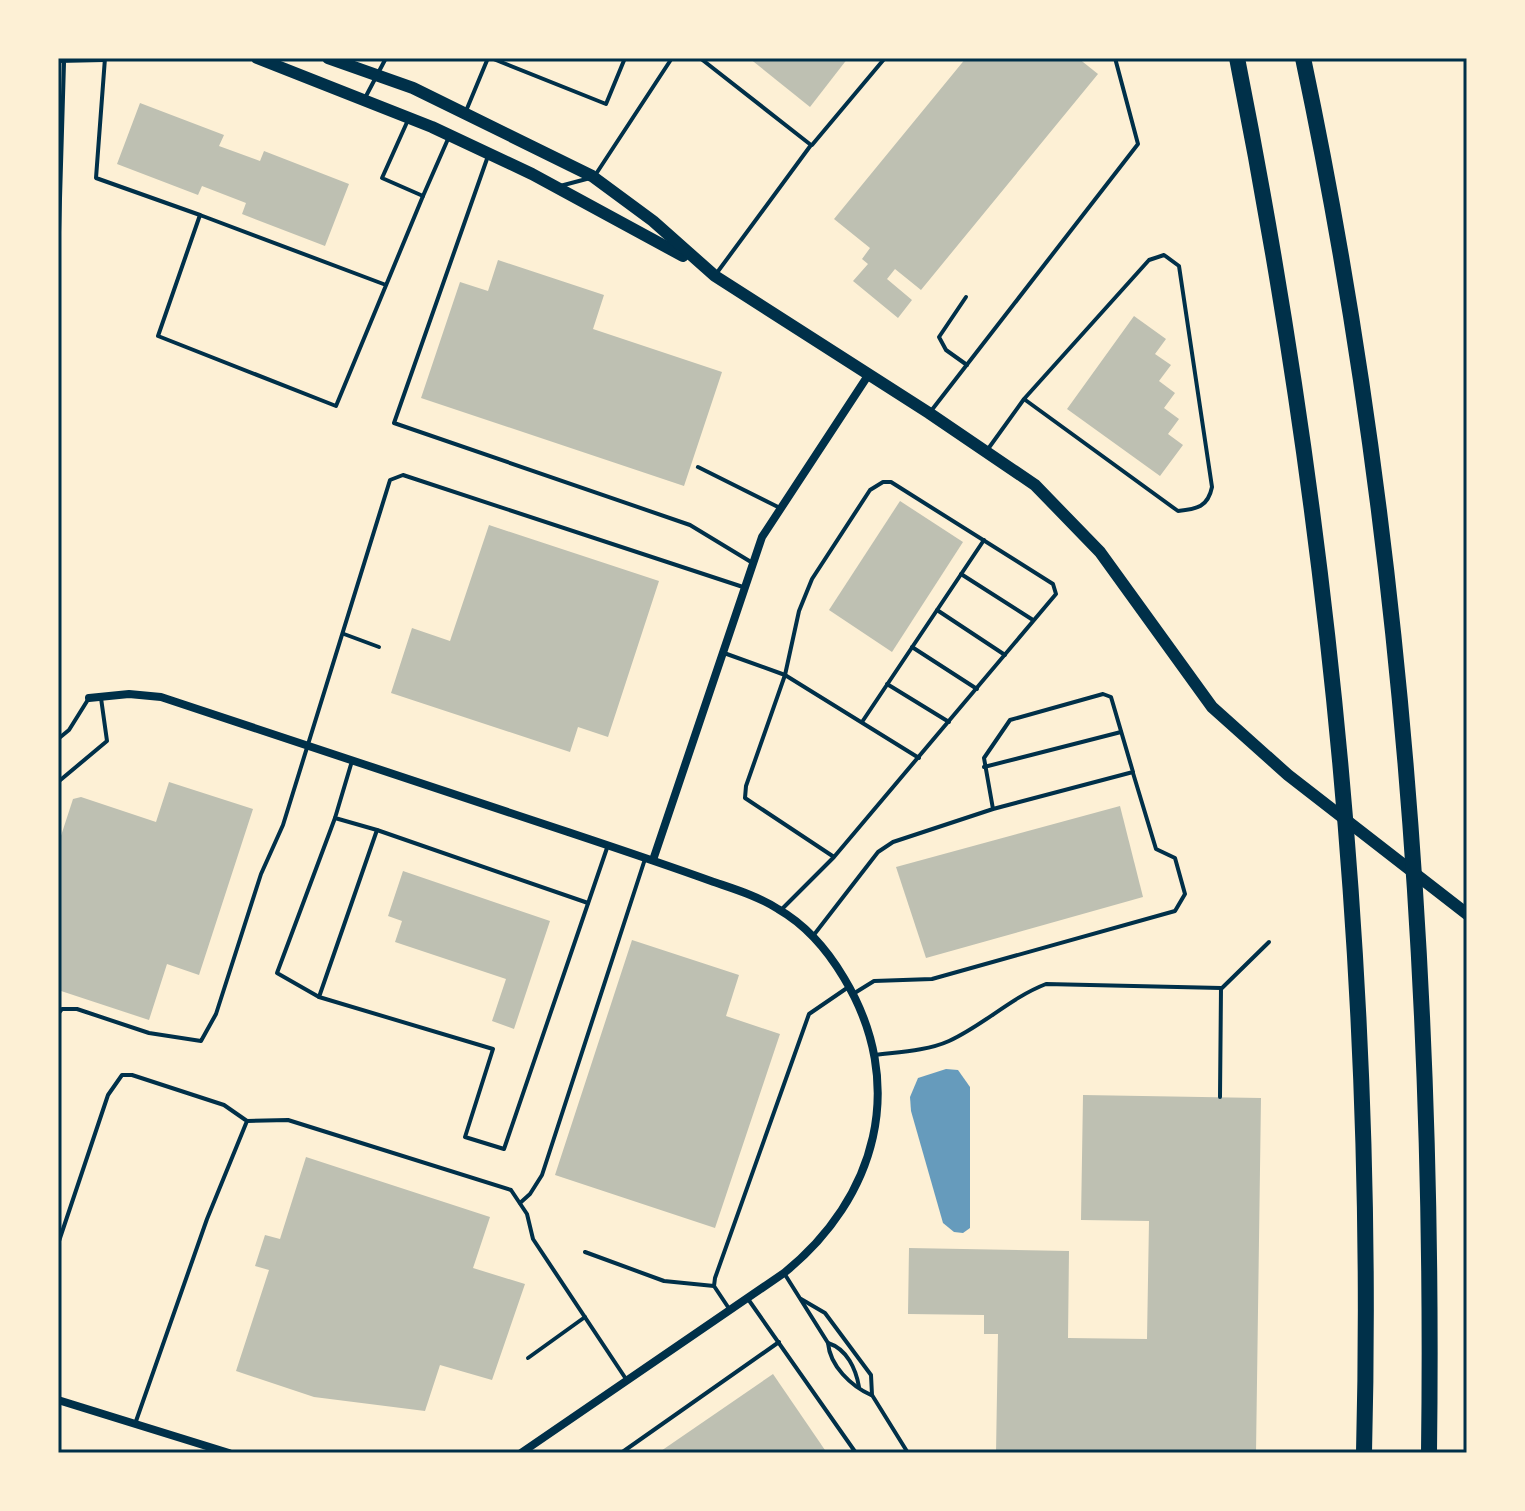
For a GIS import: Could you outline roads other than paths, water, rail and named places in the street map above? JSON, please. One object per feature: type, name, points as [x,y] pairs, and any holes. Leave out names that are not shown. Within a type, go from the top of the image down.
[{"type":"highway","points":[[1237,58],[1300,422],[1334,697],[1347,853],[1361,1120],[1364,1453]]},
{"type":"highway","points":[[1303,58],[1329,187],[1363,400],[1402,728],[1425,1063],[1429,1453]]},
{"type":"main road","points":[[257,58],[489,153],[696,263],[1035,485],[1100,552],[1212,707],[1288,775],[1466,914]]},
{"type":"main road","points":[[328,58],[465,113],[594,177],[653,221],[696,263]]},
{"type":"street","points":[[649,858],[751,562],[780,508],[869,374]]},
{"type":"street","points":[[89,698],[161,697],[649,858],[760,899],[781,910],[813,936],[851,990],[864,1018],[874,1055],[877,1113],[864,1169],[832,1227],[784,1273],[521,1453]]},
{"type":"street","points":[[58,1400],[229,1453]]},
{"type":"lane","points":[[364,100],[386,58]]},
{"type":"lane","points":[[465,113],[489,58],[606,104],[625,58]]},
{"type":"lane","points":[[556,187],[594,177],[672,58]]},
{"type":"lane","points":[[700,58],[811,145],[806,153]]},
{"type":"lane","points":[[715,276],[806,153],[885,58]]},
{"type":"lane","points":[[929,413],[1138,144],[1115,58]]},
{"type":"lane","points":[[58,266],[61,62],[104,59],[96,178],[386,285]]},
{"type":"lane","points":[[409,118],[382,178],[423,196]]},
{"type":"lane","points":[[200,215],[158,336],[336,406],[450,135]]},
{"type":"lane","points":[[489,153],[394,423],[690,525],[751,562]]},
{"type":"lane","points":[[986,451],[1024,399],[1149,260],[1164,255],[1173,258],[1179,266],[1212,487],[1210,498],[1202,507],[1178,511],[1024,399]]},
{"type":"lane","points":[[966,297],[939,337],[946,350],[967,365]]},
{"type":"lane","points":[[698,467],[780,508]]},
{"type":"lane","points":[[58,1014],[62,1009],[77,1009],[149,1033],[201,1041],[216,1014],[261,874],[283,825],[390,480],[403,475],[743,587]]},
{"type":"lane","points":[[781,910],[834,857],[1056,594],[1053,584],[891,482],[883,482],[870,490],[812,579],[799,611],[785,675],[746,786],[745,798],[834,857]]},
{"type":"lane","points":[[862,722],[984,540]]},
{"type":"lane","points":[[961,574],[1034,620]]},
{"type":"lane","points":[[937,610],[1005,655]]},
{"type":"lane","points":[[344,634],[379,647]]},
{"type":"lane","points":[[912,647],[977,689]]},
{"type":"lane","points":[[721,652],[785,675],[919,758]]},
{"type":"lane","points":[[887,684],[949,722]]},
{"type":"lane","points":[[714,1286],[809,1014],[874,981],[932,979],[1175,911],[1185,894],[1175,858],[1156,849],[1107,694],[1016,715],[987,750],[984,767],[993,809]]},
{"type":"lane","points":[[58,782],[107,741],[101,696]]},
{"type":"lane","points":[[58,739],[69,730],[89,698]]},
{"type":"lane","points":[[984,767],[1121,732]]},
{"type":"lane","points":[[352,761],[335,818],[277,973],[319,997],[493,1049],[465,1137],[504,1149],[608,845]]},
{"type":"lane","points":[[813,936],[878,852],[893,842],[993,809],[1133,772]]},
{"type":"lane","points":[[335,818],[588,903]]},
{"type":"lane","points":[[319,997],[377,830]]},
{"type":"lane","points":[[520,1203],[542,1175],[649,858]]},
{"type":"lane","points":[[874,1055],[944,1044],[976,1027],[1020,994],[1046,984],[1221,988],[1269,942]]},
{"type":"lane","points":[[1220,1097],[1221,988]]},
{"type":"lane","points":[[58,1244],[108,1095],[122,1075],[132,1075],[224,1105],[247,1121],[288,1120],[511,1190],[527,1214],[533,1239],[627,1380]]},
{"type":"lane","points":[[135,1424],[207,1219],[247,1121]]},
{"type":"lane","points":[[585,1252],[664,1281],[714,1286]]},
{"type":"lane","points":[[784,1273],[828,1343],[829,1353],[859,1389],[872,1395]]},
{"type":"lane","points":[[714,1286],[730,1310]]},
{"type":"lane","points":[[748,1299],[856,1453]]},
{"type":"lane","points":[[801,1299],[825,1313],[871,1375],[872,1395],[908,1453]]},
{"type":"lane","points":[[528,1358],[585,1317]]},
{"type":"lane","points":[[621,1453],[779,1342]]},
{"type":"lane","points":[[828,1343],[838,1346],[856,1371],[859,1389]]},
{"type":"water","points":[[946,1069],[958,1070],[970,1087],[970,1228],[963,1233],[954,1232],[943,1223],[911,1111],[910,1097],[918,1078]]}]
